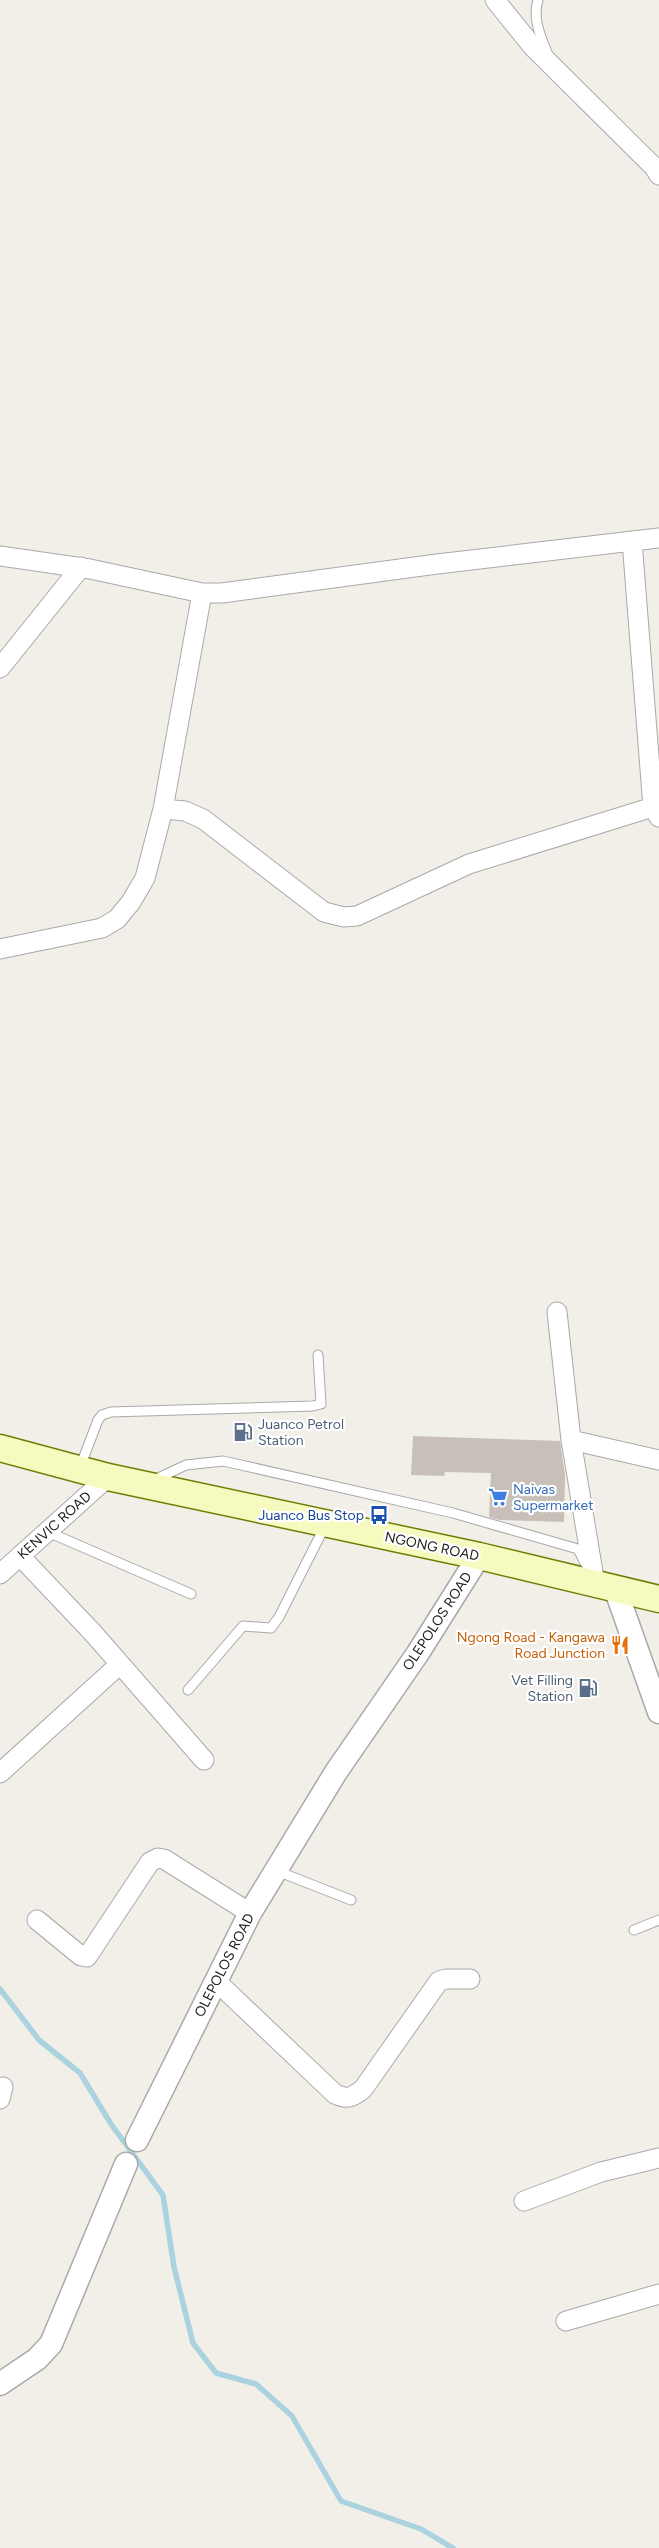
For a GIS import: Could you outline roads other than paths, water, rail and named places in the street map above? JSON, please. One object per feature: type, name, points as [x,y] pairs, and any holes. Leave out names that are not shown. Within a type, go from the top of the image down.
[{"type":"main road","name":"NGONG ROAD","points":[[0,1448],[108,1477],[479,1556],[659,1599]]},
{"type":"street","points":[[496,0],[533,47],[552,64],[659,175]]},
{"type":"street","points":[[0,556],[80,567],[202,593],[250,590],[437,564],[659,538]]},
{"type":"street","points":[[163,809],[186,811],[203,819],[324,912],[344,918],[370,912],[469,864],[656,812],[632,541]]},
{"type":"street","points":[[0,668],[7,652],[80,567]]},
{"type":"street","points":[[0,949],[102,928],[117,919],[131,902],[145,878],[163,809],[202,593]]},
{"type":"street","points":[[557,1312],[571,1440],[605,1586],[659,1712]]},
{"type":"street","points":[[571,1440],[659,1460]]},
{"type":"street","name":"KENVIC ROAD","points":[[7,1564],[48,1532],[108,1477]]},
{"type":"street","name":"OLEPOLOS ROAD","points":[[0,2384],[37,2359],[51,2344],[137,2140],[250,1913],[336,1772],[418,1653],[479,1556]]},
{"type":"street","points":[[7,1564],[94,1633],[119,1665],[204,1760]]},
{"type":"street","points":[[0,1773],[119,1665]]},
{"type":"street","points":[[37,1920],[81,1956],[87,1957],[150,1862],[158,1858],[164,1859],[250,1913]]},
{"type":"street","points":[[216,1981],[335,2094],[344,2098],[353,2097],[363,2089],[439,1981],[446,1979],[470,1979]]},
{"type":"street","points":[[524,2200],[601,2172],[659,2158]]},
{"type":"street","points":[[566,2321],[659,2294]]},
{"type":"lane","points":[[538,0],[535,8],[537,22],[552,64]]},
{"type":"lane","points":[[79,1470],[98,1420],[102,1415],[111,1412],[313,1406],[321,1404],[318,1355]]},
{"type":"lane","points":[[145,1485],[186,1464],[223,1461],[452,1513],[578,1549],[605,1586]]},
{"type":"lane","points":[[188,1690],[243,1626],[271,1628],[278,1618],[326,1524]]},
{"type":"lane","points":[[48,1532],[191,1594]]},
{"type":"lane","points":[[275,1870],[351,1900]]},
{"type":"lane","points":[[634,1930],[659,1920]]},
{"type":"waterway","points":[[0,1989],[39,2040],[80,2073],[111,2124],[163,2195],[174,2267],[193,2343],[216,2373],[256,2384],[292,2416],[341,2501],[421,2529],[453,2548]]},
{"type":"place","name":"Juanco Petrol Station","points":[[243,1432]]},
{"type":"place","name":"Naivas Supermarket","points":[[498,1497]]},
{"type":"place","name":"Juanco Bus Stop","points":[[379,1515]]},
{"type":"place","name":"Ngong Road - Kangawa Road Junction","points":[[620,1645]]},
{"type":"place","name":"Vet Filling Station","points":[[588,1688]]}]
